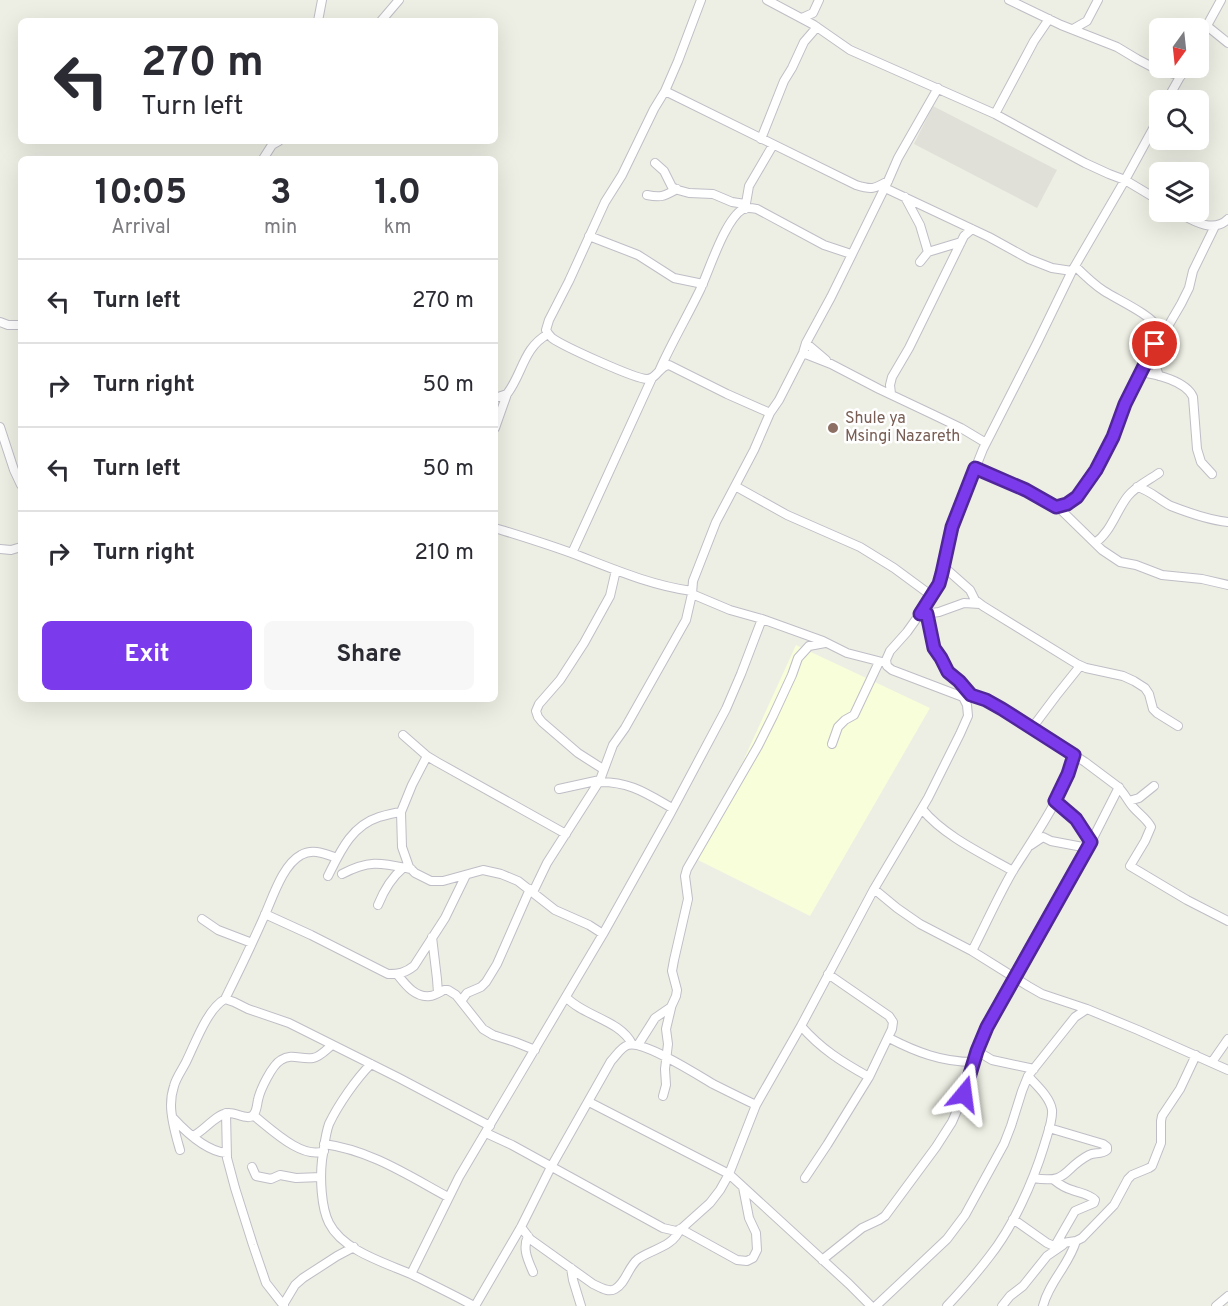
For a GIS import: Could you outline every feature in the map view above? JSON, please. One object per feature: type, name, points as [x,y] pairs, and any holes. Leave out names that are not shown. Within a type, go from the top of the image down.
[{"type":"street","points":[[319,18],[322,0]]},
{"type":"street","points":[[384,18],[399,0]]},
{"type":"street","points":[[652,378],[641,378],[614,368],[552,338],[546,330],[605,201],[622,175],[665,90],[701,0]]},
{"type":"street","points":[[767,0],[816,26],[850,50],[995,114],[1085,164],[1125,180],[1149,194]]},
{"type":"street","points":[[802,18],[813,13],[819,0]]},
{"type":"street","points":[[1009,0],[1048,19],[1117,47],[1149,66]]},
{"type":"street","points":[[1073,29],[1087,21],[1098,0]]},
{"type":"street","points":[[1209,22],[1221,0]]},
{"type":"street","points":[[761,139],[784,81],[804,42],[816,26],[814,10]]},
{"type":"street","points":[[995,114],[1048,19]]},
{"type":"street","points":[[1209,28],[1228,43]]},
{"type":"street","points":[[461,1001],[467,993],[481,987],[486,982],[531,891],[598,781],[613,745],[686,620],[693,581],[716,522],[754,450],[770,412],[779,400],[831,297],[898,158],[938,88]]},
{"type":"street","points":[[665,90],[856,185],[869,189],[887,184]]},
{"type":"street","points":[[832,744],[838,727],[844,720],[854,715],[890,651],[924,614],[939,584],[952,527],[986,443],[1073,268],[1149,136]]},
{"type":"street","points":[[265,156],[274,144]]},
{"type":"street","points":[[660,370],[703,284],[721,241],[731,223],[745,207],[749,186],[773,145]]},
{"type":"street","points":[[655,164],[664,171],[672,187],[690,193],[713,194],[745,207],[757,209],[824,245],[852,254]]},
{"type":"street","points":[[887,184],[905,197],[1029,259],[1052,268],[1073,268],[1102,290],[1156,322],[1159,329],[1157,338],[1096,470],[1077,497],[1067,504],[1056,507]]},
{"type":"street","points":[[647,195],[659,198],[677,189]]},
{"type":"street","points":[[905,197],[920,225],[928,252]]},
{"type":"street","points":[[1195,222],[1215,226],[1228,219]]},
{"type":"street","points":[[1157,338],[1167,328],[1181,304],[1189,288],[1193,271],[1215,226]]},
{"type":"street","points":[[891,394],[889,390],[891,380],[964,236],[972,229]]},
{"type":"street","points":[[589,236],[638,255],[674,278],[703,284]]},
{"type":"street","points":[[920,262],[928,252],[961,242]]},
{"type":"street","points":[[0,322],[18,325]]},
{"type":"street","points":[[498,420],[507,394],[517,379],[528,353],[536,342],[548,334]]},
{"type":"street","points":[[806,343],[831,364]]},
{"type":"street","points":[[1153,347],[1159,376]]},
{"type":"street","points":[[802,353],[831,364],[961,428],[986,443]]},
{"type":"street","points":[[572,553],[652,378],[665,365],[674,367],[770,412]]},
{"type":"street","points":[[1140,372],[1169,379],[1191,391],[1197,449],[1202,462],[1212,474]]},
{"type":"street","points":[[879,389],[891,380]]},
{"type":"street","points":[[498,397],[507,394]]},
{"type":"street","points":[[0,427],[18,479]]},
{"type":"street","points":[[975,468],[1026,490],[1056,507],[1107,554],[1120,562],[1162,575],[1202,579],[1228,585]]},
{"type":"street","points":[[1095,543],[1102,538],[1128,495],[1159,473]]},
{"type":"street","points":[[735,486],[787,515],[860,547],[932,596]]},
{"type":"street","points":[[1137,487],[1148,491],[1171,506],[1228,522]]},
{"type":"street","points":[[498,529],[616,570],[692,593],[730,610],[762,619],[847,653],[883,662],[892,670],[963,697],[967,705],[968,716],[922,809],[874,889],[756,1105],[729,1174],[710,1203],[681,1229],[674,1240],[636,1261],[623,1281],[612,1291],[593,1284],[528,1236],[521,1227]]},
{"type":"street","points":[[0,549],[18,548]]},
{"type":"street","points":[[944,567],[970,590],[975,600],[1059,654],[1080,666],[1123,676],[1145,688],[1153,709],[1178,726]]},
{"type":"street","points":[[603,769],[578,753],[542,722],[536,711],[584,643],[610,596],[616,570]]},
{"type":"street","points":[[924,614],[949,609],[964,603],[981,604]]},
{"type":"street","points":[[924,614],[934,648],[948,672],[971,695]]},
{"type":"street","points":[[411,1274],[448,1197],[603,934],[726,709],[762,619]]},
{"type":"street","points":[[663,1096],[666,1085],[668,1044],[666,1029],[677,990],[673,977],[674,960],[688,899],[685,876],[687,869],[758,746],[798,658],[809,646],[825,643]]},
{"type":"street","points":[[1032,728],[1080,666]]},
{"type":"street","points":[[957,694],[971,695],[986,700],[1074,755],[1119,787],[1151,827],[1130,866],[1186,900],[1228,921]]},
{"type":"street","points":[[403,735],[427,756],[566,834]]},
{"type":"street","points":[[972,951],[1013,871],[1055,801],[1074,755]]},
{"type":"street","points":[[407,868],[402,847],[401,812],[427,756]]},
{"type":"street","points":[[559,789],[598,781],[610,782],[632,786],[672,808]]},
{"type":"street","points":[[1129,801],[1139,798],[1154,786]]},
{"type":"street","points":[[822,1260],[862,1228],[879,1220],[892,1207],[952,1122],[987,1027],[1119,787]]},
{"type":"street","points":[[1055,801],[1076,819],[1089,845]]},
{"type":"street","points":[[922,809],[944,830],[1013,871]]},
{"type":"street","points":[[328,876],[349,837],[362,826],[377,818],[401,812]]},
{"type":"street","points":[[1028,847],[1043,837],[1051,841],[1089,845]]},
{"type":"street","points":[[180,1150],[172,1117],[174,1084],[198,1034],[214,1008],[225,999],[279,882],[299,856],[315,852],[337,858]]},
{"type":"street","points":[[342,874],[357,866],[385,863],[407,868],[421,878],[431,881],[443,881],[483,870],[491,871],[510,878],[545,903],[603,934]]},
{"type":"street","points":[[378,905],[387,886],[407,868]]},
{"type":"street","points":[[265,914],[304,931],[388,974],[397,974],[414,966],[445,918],[466,875]]},
{"type":"street","points":[[874,889],[920,924],[972,951],[1042,994],[1112,1018],[1228,1070]]},
{"type":"street","points":[[202,919],[219,930],[252,943]]},
{"type":"street","points":[[432,937],[438,993]]},
{"type":"street","points":[[397,974],[416,993],[431,996],[448,990],[456,995],[483,1029],[493,1035],[535,1050]]},
{"type":"street","points":[[805,1178],[869,1077],[889,1038],[893,1022],[889,1016],[828,974]]},
{"type":"street","points":[[566,997],[576,1006],[617,1029],[635,1045]]},
{"type":"street","points":[[225,999],[289,1023],[399,1078],[512,1145],[663,1228],[670,1231],[681,1229],[737,1260],[747,1261],[753,1258],[757,1250],[756,1233],[749,1218],[743,1186]]},
{"type":"street","points":[[635,1045],[655,1018],[671,1007]]},
{"type":"street","points":[[876,1306],[947,1239],[965,1215],[1004,1144],[1022,1091],[1031,1073],[1075,1017],[1087,1009]]},
{"type":"street","points":[[801,1026],[814,1042],[827,1052],[869,1077]]},
{"type":"street","points":[[889,1038],[943,1060],[973,1062]]},
{"type":"street","points":[[1212,1062],[1228,1040]]},
{"type":"street","points":[[371,1064],[358,1077],[329,1125],[320,1182],[327,1221],[340,1237],[354,1247],[476,1306],[611,1061],[623,1048],[629,1044],[635,1045],[667,1058],[756,1105]]},
{"type":"street","points":[[193,1136],[226,1113],[247,1117],[253,1115],[261,1093],[279,1060],[292,1056],[313,1058],[332,1045]]},
{"type":"street","points":[[948,1306],[990,1256],[1013,1219],[1033,1178],[1049,1128],[1052,1108],[1031,1073],[992,1060],[977,1051]]},
{"type":"street","points":[[1013,1219],[1051,1246],[1076,1241],[1087,1234],[1114,1205],[1128,1179],[1152,1166],[1161,1143],[1162,1116],[1180,1089],[1196,1055]]},
{"type":"street","points":[[589,1102],[729,1174],[871,1306]]},
{"type":"street","points":[[226,1113],[226,1153],[235,1188],[266,1283],[283,1306],[295,1285],[303,1278],[354,1247]]},
{"type":"street","points":[[253,1115],[286,1142],[296,1147],[316,1153],[324,1148],[353,1150],[448,1197]]},
{"type":"street","points":[[172,1117],[212,1149],[226,1153]]},
{"type":"street","points":[[1033,1178],[1054,1180],[1090,1154],[1107,1150],[1107,1146],[1103,1144],[1049,1128]]},
{"type":"street","points":[[252,1167],[256,1176],[264,1179],[283,1175],[296,1178],[321,1177]]},
{"type":"street","points":[[1002,1306],[1061,1243],[1075,1211],[1094,1203],[1094,1197],[1065,1188],[1054,1180]]},
{"type":"street","points":[[528,1236],[525,1250],[533,1272]]},
{"type":"street","points":[[1042,1306],[1072,1254],[1076,1241]]},
{"type":"street","points":[[571,1268],[581,1306]]},
{"type":"street","points":[[1216,1306],[1228,1296]]},
{"type":"shaded area","points":[[933,106],[1057,170],[1037,208],[914,144]]},
{"type":"shaded area","points":[[796,645],[930,708],[810,916],[698,860]]},
{"type":"place","name":"Shule ya Msingi Nazareth","points":[[833,428]]},
{"type":"route","points":[[964,1094],[987,1027],[1091,842],[1076,819],[1055,801],[1074,755],[1002,709],[971,695],[948,672],[934,648],[927,614],[920,614],[939,584],[952,527],[975,468],[1026,490],[1056,507],[1067,504],[1077,497],[1096,470],[1155,344]]}]
